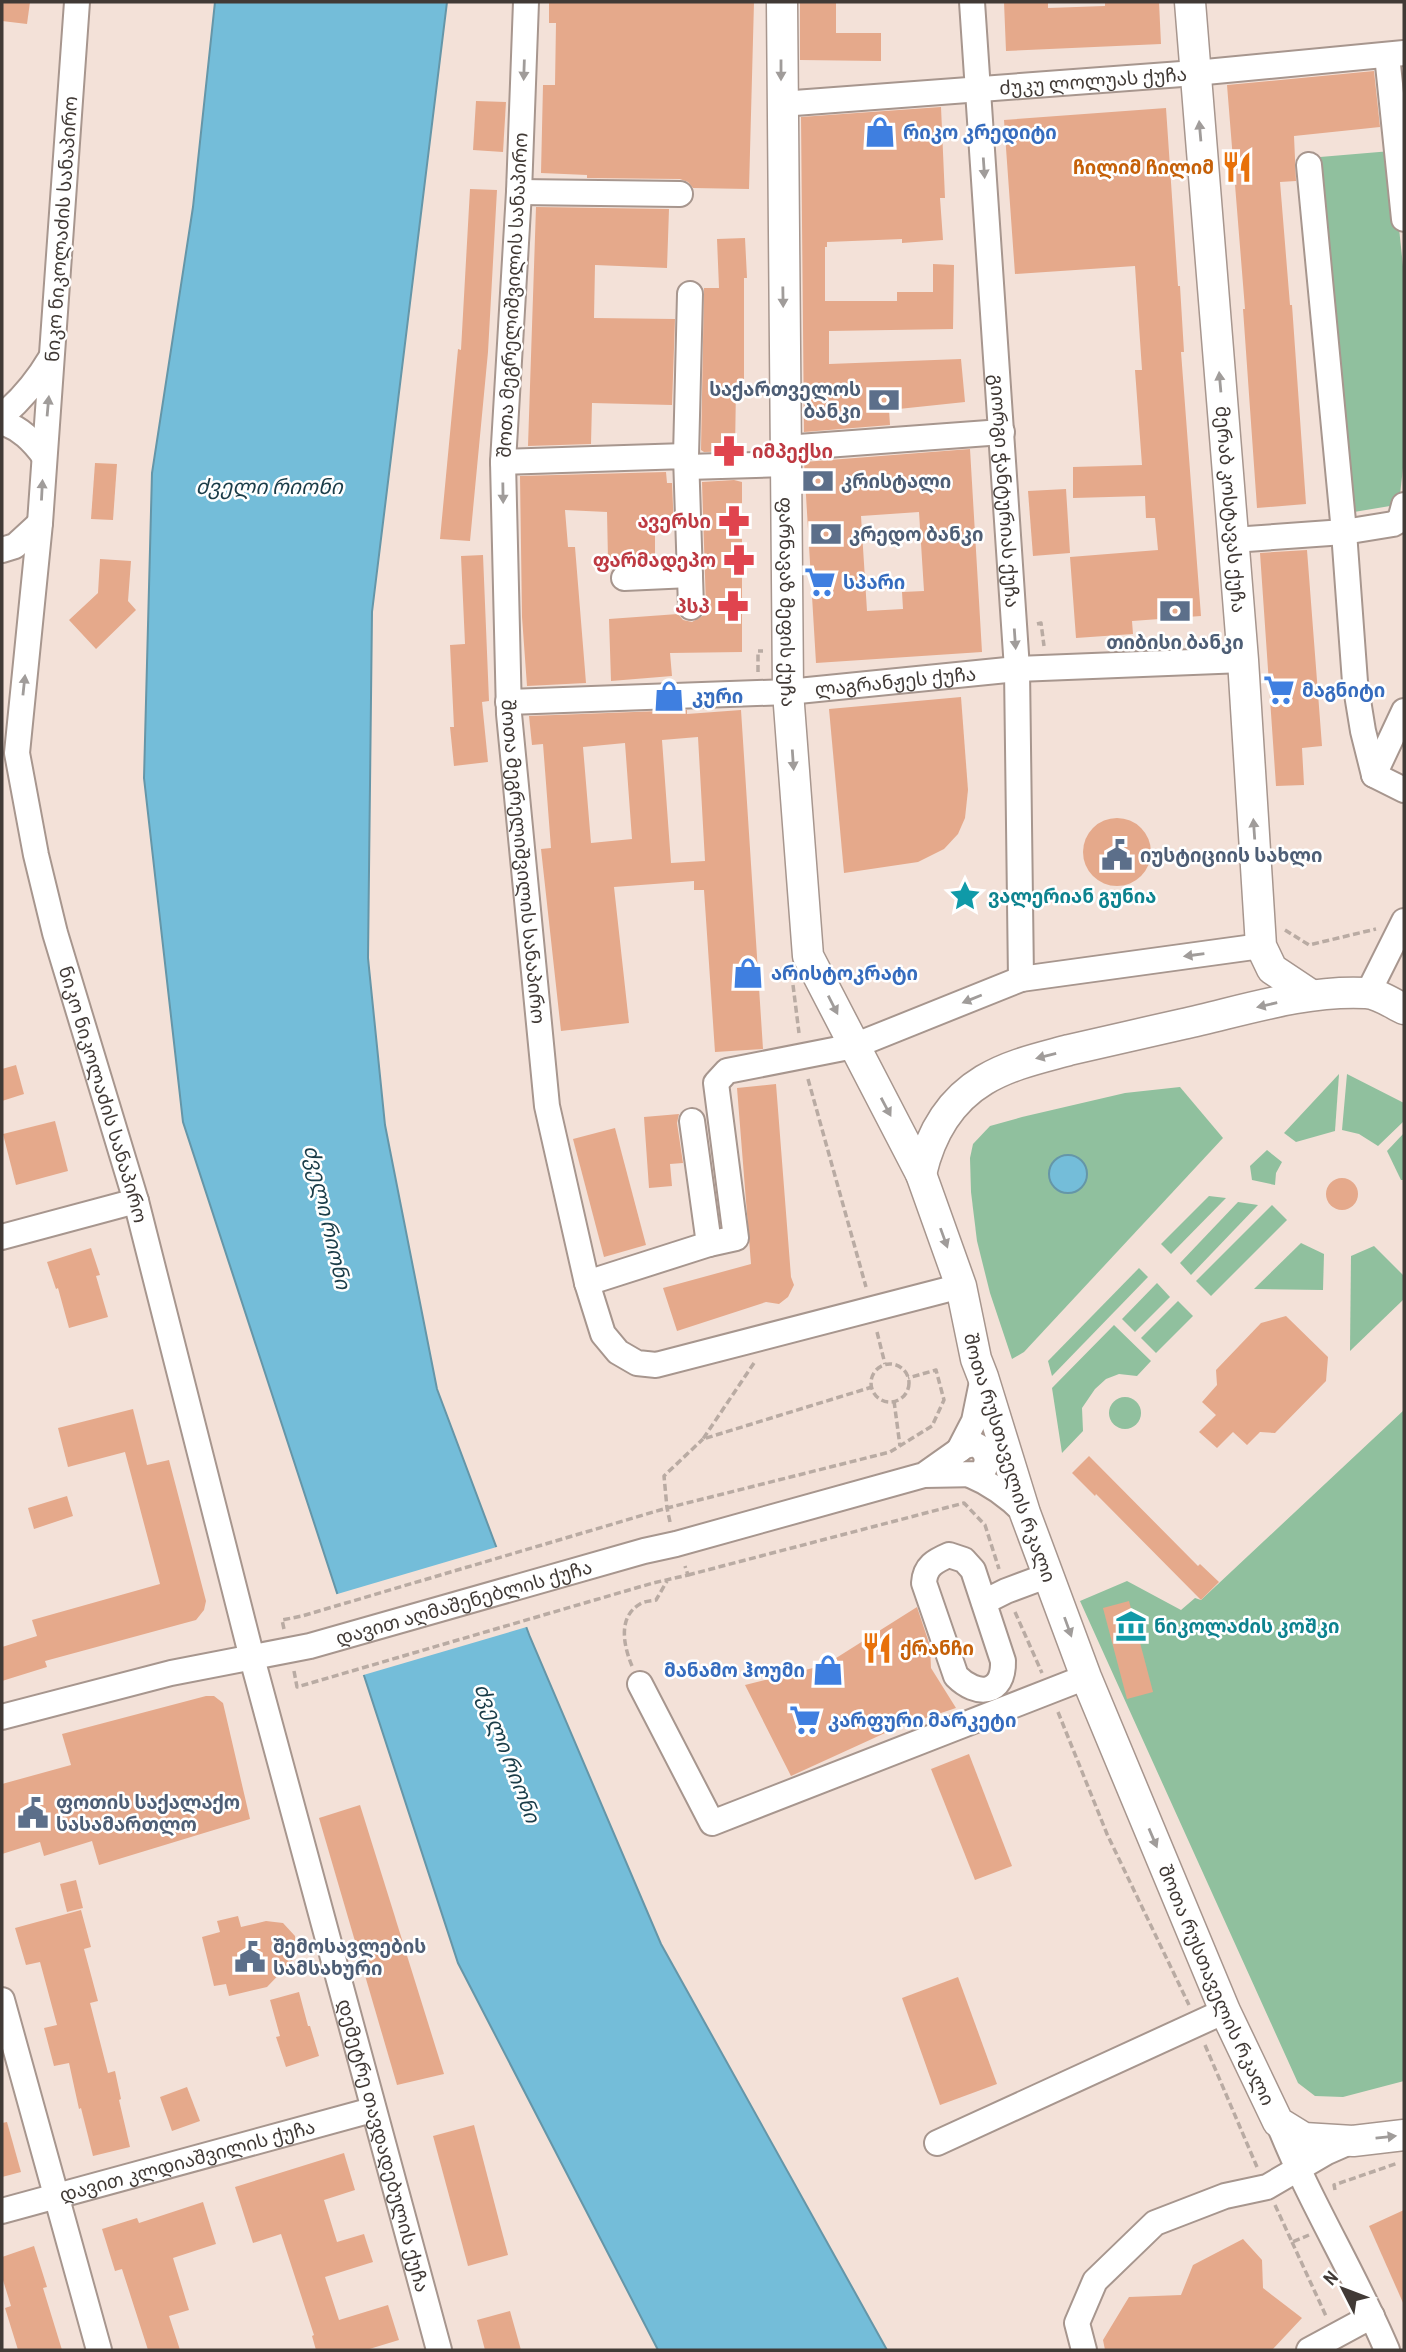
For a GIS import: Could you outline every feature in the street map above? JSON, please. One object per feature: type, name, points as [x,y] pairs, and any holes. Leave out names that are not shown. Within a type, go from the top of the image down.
[{"type":"main road","name":"ფარნავაზ მეფის ქუჩა","points":[[782,2],[788,692],[808,956],[921,1174]]},
{"type":"main road","name":"მერაბ კოსტავას ქუჩა","points":[[1190,2],[1243,660],[1261,946]]},
{"type":"main road","points":[[1261,946],[1272,969],[1311,995]]},
{"type":"main road","points":[[921,1174],[926,1150],[947,1112],[984,1080],[1019,1063],[1104,1041],[1311,995],[1368,993],[1404,1009]]},
{"type":"main road","name":"შოთა რუსთაველის რკალი","points":[[921,1174],[961,1286],[976,1359],[1025,1513],[1086,1677],[1225,2011],[1278,2122],[1304,2138],[1353,2141],[1404,2135]]},
{"type":"street","name":"ნიკო ნიკოლაძის სანაპირო","points":[[77,2],[40,523],[17,753],[36,855],[55,933],[136,1201],[252,1658]]},
{"type":"street","name":"შოთა მეგრელიშვილის სანაპირო","points":[[526,2],[519,192],[503,462],[508,702],[547,1106],[587,1283],[603,1334],[618,1352],[637,1363],[656,1365],[961,1286]]},
{"type":"street","name":"გიორგი ჭანტურიას ქუჩა","points":[[972,2],[1017,669],[1021,979]]},
{"type":"street","points":[[1396,54],[1404,219]]},
{"type":"street","name":"ძუკუ ლოლუას ქუჩა","points":[[781,104],[1195,73],[1396,54]]},
{"type":"street","points":[[1309,165],[1344,532],[1355,682],[1374,775],[1404,790]]},
{"type":"street","points":[[519,192],[680,194]]},
{"type":"street","points":[[690,294],[686,462],[691,607]]},
{"type":"street","points":[[2,416],[37,380],[52,355]]},
{"type":"street","points":[[2,422],[23,433],[44,456]]},
{"type":"street","points":[[503,462],[686,462],[785,456],[1002,432]]},
{"type":"street","points":[[1233,540],[1344,532],[1393,524],[1402,512]]},
{"type":"street","points":[[2,550],[15,546],[40,523]]},
{"type":"street","points":[[624,578],[690,575]]},
{"type":"street","name":"ლაგრანჟეს ქუჩა","points":[[508,702],[788,692],[1017,669],[1243,660]]},
{"type":"street","points":[[1374,775],[1404,711]]},
{"type":"street","points":[[2,712],[17,753]]},
{"type":"street","points":[[1368,993],[1404,921]]},
{"type":"street","points":[[587,1283],[736,1238],[716,1083],[727,1071],[854,1046],[1021,979],[1261,946]]},
{"type":"street","points":[[692,1121],[709,1244]]},
{"type":"street","points":[[2,1237],[136,1201]]},
{"type":"street","name":"დავით აღმაშენებლის ქუჩა","points":[[924,1475],[959,1450],[974,1421],[983,1377]]},
{"type":"street","points":[[959,1450],[973,1444],[983,1450],[987,1458],[985,1469],[980,1474],[970,1475]]},
{"type":"street","name":"დავით აღმაშენებლის ქუჩა","points":[[2,1717],[171,1673],[310,1646],[924,1475],[970,1475],[996,1487],[1025,1513]]},
{"type":"street","points":[[949,1555],[964,1559],[995,1596],[1004,1675],[998,1684],[981,1690],[968,1688],[956,1676],[924,1583],[925,1572],[935,1562],[949,1555]]},
{"type":"street","points":[[995,1596],[1049,1575]]},
{"type":"street","name":"დემეტრე თავდადებულის ქუჩა","points":[[252,1658],[439,2350]]},
{"type":"street","points":[[640,1684],[712,1823],[1086,1677]]},
{"type":"street","points":[[2,2000],[99,2350]]},
{"type":"street","points":[[937,2143],[1225,2011]]},
{"type":"street","name":"დავით კლდიაშვილის ქუჩა","points":[[2,2211],[372,2110]]},
{"type":"street","points":[[1278,2122],[1297,2171],[1328,2227],[1387,2350]]},
{"type":"street","points":[[1084,2350],[1077,2323],[1095,2281],[1155,2223],[1225,2196],[1267,2187],[1327,2152],[1353,2141]]},
{"type":"street","points":[[1309,2350],[1372,2316]]},
{"type":"path","points":[[667,1508],[664,1476],[703,1439],[773,1335]]},
{"type":"path","points":[[885,1364],[899,1366],[908,1378],[906,1392],[894,1401],[880,1399],[872,1387],[874,1373],[885,1364]]},
{"type":"path","points":[[302,1616],[634,1517],[890,1452],[932,1426],[944,1400],[936,1370],[908,1378]]},
{"type":"path","points":[[703,1439],[872,1387]]},
{"type":"path","points":[[894,1401],[900,1446]]},
{"type":"path","points":[[688,1575],[964,1503],[985,1525],[995,1596],[1049,1690],[1107,1834],[1181,1986],[1248,2148],[1336,2337]]},
{"type":"path","points":[[640,1684],[626,1653],[623,1630],[634,1609],[640,1603],[656,1600],[667,1580]]},
{"type":"path","points":[[320,1680],[653,1583]]},
{"type":"path","points":[[1338,2197],[1334,2185],[1404,2160]]},
{"type":"path","points":[[1292,2242],[1328,2227]]},
{"type":"green space","points":[[1391,151],[1404,276],[1404,459],[1400,495],[1397,502],[1390,506],[1348,513],[1320,157]]},
{"type":"green space","points":[[1339,1074],[1335,1131],[1296,1142],[1284,1133]]},
{"type":"green space","points":[[1347,1074],[1404,1103],[1404,1121],[1378,1146],[1359,1134],[1342,1130]]},
{"type":"green space","points":[[1180,1087],[1223,1138],[1024,1352],[1012,1359],[990,1293],[977,1241],[971,1192],[970,1158],[973,1144],[990,1126],[1022,1117],[1125,1093]]},
{"type":"green space","points":[[1404,1133],[1404,1180],[1401,1180],[1387,1151]]},
{"type":"green space","points":[[1267,1150],[1282,1162],[1276,1173],[1275,1185],[1252,1180],[1250,1166]]},
{"type":"green space","points":[[1209,1196],[1226,1198],[1171,1254],[1161,1244]]},
{"type":"green space","points":[[1238,1202],[1258,1205],[1191,1275],[1180,1263]]},
{"type":"green space","points":[[1272,1205],[1287,1220],[1211,1296],[1196,1281]]},
{"type":"green space","points":[[1301,1243],[1324,1254],[1323,1290],[1254,1289]]},
{"type":"green space","points":[[1374,1246],[1404,1276],[1404,1299],[1350,1351],[1351,1256]]},
{"type":"green space","points":[[1139,1268],[1148,1277],[1052,1376],[1048,1361]]},
{"type":"green space","points":[[1157,1283],[1170,1297],[1135,1332],[1122,1319]]},
{"type":"green space","points":[[1178,1301],[1193,1316],[1156,1353],[1141,1338]]},
{"type":"green space","points":[[1114,1325],[1151,1361],[1137,1376],[1119,1374],[1106,1379],[1095,1389],[1082,1408],[1083,1431],[1062,1453],[1052,1388]]},
{"type":"green space","points":[[1125,1397],[1136,1402],[1141,1413],[1136,1424],[1125,1429],[1114,1424],[1109,1413],[1114,1402]]},
{"type":"green space","points":[[1404,1410],[1404,2081],[1343,2097],[1315,2096],[1298,2083],[1080,1601],[1127,1581],[1181,1610],[1195,1598],[1201,1600]]},
{"type":"water","name":"ძველი რიონი","points":[[215,2],[447,2],[372,612],[368,958],[385,1125],[437,1389],[530,1637],[661,1944],[887,2350],[658,2350],[458,1963],[183,1122],[144,778],[152,473],[193,207]]},
{"type":"water","points":[[1068,1155],[1081,1161],[1087,1174],[1081,1187],[1068,1193],[1055,1187],[1049,1174],[1055,1161]]},
{"type":"pier","points":[[500,1546],[530,1626],[360,1676],[334,1595]]},
{"type":"building","points":[[2,2],[30,2],[27,24],[2,21]]},
{"type":"building","points":[[549,2],[754,2],[749,189],[693,188],[680,179],[587,178],[587,175],[541,173],[543,85],[555,85],[556,23],[549,23]]},
{"type":"building","points":[[800,2],[836,2],[836,33],[881,33],[881,61],[800,60]]},
{"type":"building","points":[[1004,2],[1048,2],[1048,8],[1105,6],[1105,2],[1159,2],[1161,44],[1006,51]]},
{"type":"building","points":[[1374,71],[1380,127],[1294,136],[1296,181],[1280,182],[1306,504],[1257,508],[1245,309],[1227,85]]},
{"type":"building","points":[[476,101],[506,102],[503,152],[473,150]]},
{"type":"building","points":[[941,107],[945,198],[940,198],[943,240],[902,243],[902,239],[827,242],[825,301],[897,301],[897,292],[933,292],[933,264],[954,265],[953,329],[829,331],[829,364],[961,359],[965,402],[889,410],[890,425],[804,432],[801,117]]},
{"type":"building","points":[[1166,108],[1201,616],[1132,621],[1133,634],[1076,638],[1070,557],[1158,550],[1155,518],[1146,518],[1145,496],[1073,498],[1073,467],[1142,465],[1135,370],[1142,370],[1135,266],[1015,274],[1004,120]]},
{"type":"building","points":[[470,189],[497,190],[488,352],[470,541],[440,539],[458,349],[461,350]]},
{"type":"building","points":[[536,207],[669,209],[667,268],[595,265],[594,318],[675,319],[672,405],[592,403],[591,444],[528,446]]},
{"type":"building","points":[[745,238],[747,278],[744,278],[744,386],[736,386],[735,451],[704,452],[701,450],[704,288],[719,288],[717,239]]},
{"type":"building","points":[[970,449],[982,652],[816,663],[804,462]],"holes":[[[919,512],[924,591],[902,592],[903,609],[867,611],[861,516]]]},
{"type":"building","points":[[95,463],[117,464],[113,520],[91,519]]},
{"type":"building","points":[[666,472],[667,483],[672,483],[674,529],[655,529],[655,558],[608,560],[607,512],[565,510],[568,547],[575,547],[586,683],[527,686],[522,617],[520,476]]},
{"type":"building","points":[[702,482],[742,482],[742,652],[670,653],[672,676],[611,681],[609,619],[678,614],[683,620],[692,622],[704,615],[706,607]]},
{"type":"building","points":[[1066,489],[1070,553],[1033,556],[1028,491]]},
{"type":"building","points":[[1307,550],[1322,746],[1302,748],[1304,785],[1276,786],[1260,553]]},
{"type":"building","points":[[483,555],[489,701],[482,702],[488,762],[454,766],[450,727],[454,727],[450,645],[465,644],[461,556]]},
{"type":"building","points":[[100,559],[131,561],[128,601],[136,610],[96,649],[69,620],[98,593]]},
{"type":"building","points":[[961,697],[968,790],[965,818],[958,834],[944,849],[918,862],[844,873],[829,709]]},
{"type":"building","points":[[687,710],[687,714],[741,710],[763,1049],[715,1052],[704,890],[694,890],[694,881],[614,887],[629,1023],[561,1031],[541,849],[551,848],[543,744],[532,745],[529,716]],"holes":[[[698,737],[705,861],[671,863],[662,740]],[[625,743],[632,839],[591,843],[583,747]]]},
{"type":"building","name":"იუსტიციის სახლი","points":[[1117,818],[1130,821],[1141,828],[1148,839],[1151,852],[1148,865],[1141,876],[1130,883],[1117,886],[1104,883],[1093,876],[1086,865],[1083,852],[1086,839],[1093,828],[1104,821]]},
{"type":"building","points":[[16,1065],[24,1094],[2,1101],[2,1069]]},
{"type":"building","points":[[776,1084],[791,1277],[794,1285],[788,1297],[779,1304],[766,1302],[677,1331],[663,1288],[751,1264],[737,1088]]},
{"type":"building","points":[[679,1114],[677,1123],[683,1163],[670,1164],[672,1186],[649,1188],[644,1117]]},
{"type":"building","points":[[55,1121],[68,1171],[16,1185],[3,1134]]},
{"type":"building","points":[[615,1128],[646,1245],[604,1257],[573,1139]]},
{"type":"building","points":[[1342,1178],[1353,1183],[1358,1194],[1353,1205],[1342,1210],[1331,1205],[1326,1194],[1331,1183]]},
{"type":"building","points":[[91,1248],[100,1275],[96,1276],[108,1317],[69,1328],[58,1288],[56,1289],[47,1262]]},
{"type":"building","points":[[1286,1316],[1328,1357],[1326,1381],[1275,1433],[1260,1432],[1247,1445],[1233,1432],[1217,1448],[1199,1432],[1216,1415],[1202,1402],[1217,1385],[1216,1370],[1261,1323]]},
{"type":"building","points":[[133,1409],[147,1465],[169,1460],[206,1601],[204,1610],[196,1620],[45,1661],[47,1667],[2,1681],[2,1647],[37,1636],[32,1620],[160,1584],[125,1452],[68,1467],[58,1428]]},
{"type":"building","points":[[1089,1456],[1198,1566],[1200,1564],[1219,1582],[1201,1600],[1072,1473]]},
{"type":"building","points":[[67,1496],[73,1516],[34,1529],[28,1508]]},
{"type":"building","points":[[1129,1601],[1153,1692],[1127,1699],[1103,1608]]},
{"type":"building","points":[[917,1607],[930,1646],[931,1668],[956,1708],[896,1728],[791,1776],[745,1685],[825,1665]]},
{"type":"building","points":[[214,1696],[223,1703],[250,1819],[99,1865],[92,1841],[44,1856],[40,1842],[2,1854],[2,1784],[71,1765],[62,1734]]},
{"type":"building","points":[[969,1754],[1012,1866],[975,1880],[931,1769]]},
{"type":"building","points":[[360,1805],[444,2074],[397,2085],[319,1818]]},
{"type":"building","points":[[76,1880],[83,1908],[67,1912],[60,1884]]},
{"type":"building","points":[[81,1910],[91,1947],[84,1949],[98,2001],[90,2003],[108,2073],[115,2071],[130,2147],[93,2156],[69,2063],[54,2066],[44,2028],[57,2025],[40,1962],[26,1965],[15,1928]]},
{"type":"building","name":"შემოსავლების სამსახური","points":[[238,1916],[241,1927],[266,1921],[283,1923],[295,1936],[296,1953],[292,1961],[267,1987],[229,1996],[226,1984],[214,1986],[202,1937],[220,1932],[217,1921]]},
{"type":"building","points":[[958,1977],[997,2084],[940,2105],[902,1998]]},
{"type":"building","points":[[299,1992],[319,2056],[286,2067],[276,2037],[280,2036],[270,2000]]},
{"type":"building","points":[[187,2087],[200,2121],[172,2131],[160,2097]]},
{"type":"building","points":[[7,2122],[21,2172],[2,2177],[2,2123]]},
{"type":"building","points":[[474,2125],[508,2255],[468,2266],[433,2136]]},
{"type":"building","points":[[344,2153],[355,2190],[324,2200],[337,2242],[364,2234],[373,2262],[325,2277],[339,2320],[388,2305],[399,2340],[366,2350],[316,2350],[312,2336],[314,2335],[281,2234],[253,2243],[235,2187]]},
{"type":"building","points":[[203,2202],[216,2244],[173,2258],[189,2310],[169,2316],[180,2350],[148,2350],[122,2269],[115,2271],[102,2229],[137,2218],[139,2223]]},
{"type":"building","points":[[1404,2210],[1404,2305],[1369,2226]]},
{"type":"building","points":[[1243,2239],[1262,2260],[1263,2288],[1302,2318],[1272,2350],[1105,2350],[1103,2340],[1129,2297],[1181,2295],[1193,2265]]},
{"type":"building","points":[[34,2246],[47,2287],[43,2288],[62,2350],[18,2350],[5,2308],[11,2306],[2,2277],[2,2257]]},
{"type":"building","points":[[510,2311],[521,2350],[485,2350],[477,2320]]},
{"type":"place","name":"რიკო კრედიტი","points":[[880,132]]},
{"type":"place","name":"ჩილიმ ჩილიმ","points":[[1237,167]]},
{"type":"place","name":"საქართველოს ბანკი","points":[[884,400]]},
{"type":"place","name":"იმპექსი","points":[[729,451]]},
{"type":"place","name":"კრისტალი","points":[[818,481]]},
{"type":"place","name":"ავერსი","points":[[734,521]]},
{"type":"place","name":"კრედო ბანკი","points":[[826,534]]},
{"type":"place","name":"ფარმადეპო","points":[[739,560]]},
{"type":"place","name":"სპარი","points":[[820,582]]},
{"type":"place","name":"პსპ","points":[[733,606]]},
{"type":"place","name":"თიბისი ბანკი","points":[[1175,611]]},
{"type":"place","name":"მაგნიტი","points":[[1279,690]]},
{"type":"place","name":"კური","points":[[669,696]]},
{"type":"place","name":"იუსტიციის სახლი","points":[[1117,855]]},
{"type":"place","name":"ვალერიან გუნია","points":[[965,896]]},
{"type":"place","name":"არისტოკრატი","points":[[748,973]]},
{"type":"place","name":"ნიკოლაძის კოშკი","points":[[1131,1626]]},
{"type":"place","name":"ქრანჩი","points":[[877,1648]]},
{"type":"place","name":"მანამო ჰოუმი","points":[[828,1670]]},
{"type":"place","name":"კარფური მარკეტი","points":[[805,1720]]},
{"type":"place","name":"ფოთის საქალაქო სასამართლო","points":[[33,1813]]},
{"type":"place","name":"შემოსავლების სამსახური","points":[[250,1957]]}]
